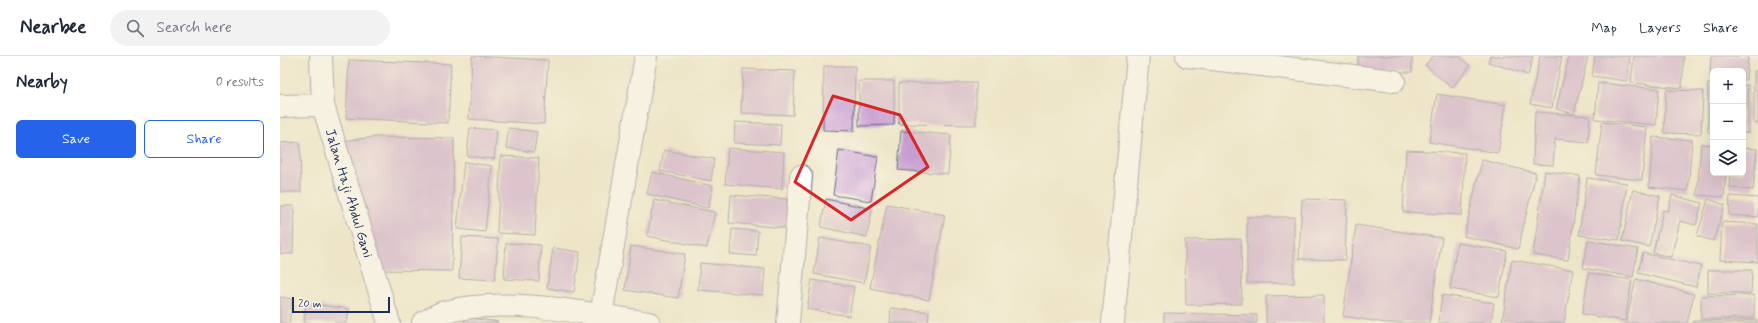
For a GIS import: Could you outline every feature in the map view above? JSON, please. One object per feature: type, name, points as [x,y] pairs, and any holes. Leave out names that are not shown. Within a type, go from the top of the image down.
[{"type":"street","name":"Jalan Haji Abdul Gani","points":[[321,56],[323,105],[389,323]]},
{"type":"street","points":[[601,315],[646,56]]},
{"type":"street","points":[[1113,323],[1138,56]]},
{"type":"street","points":[[1187,56],[1394,81]]},
{"type":"street","points":[[280,106],[323,105]]},
{"type":"street","points":[[788,323],[801,176]]},
{"type":"street","points":[[423,323],[444,313],[475,306],[512,306],[601,315],[649,323]]},
{"type":"highlighted area","points":[[833,96],[900,115],[928,167],[851,220],[795,182]]},
{"type":"building","points":[[472,56],[548,60],[544,124],[469,119]]},
{"type":"building","points":[[1358,56],[1412,56],[1412,72],[1358,72]]},
{"type":"building","points":[[1433,56],[1459,56],[1470,66],[1452,88],[1425,65]]},
{"type":"building","points":[[1490,56],[1533,56],[1528,75],[1488,62]]},
{"type":"building","points":[[1540,56],[1562,56],[1552,108],[1530,104]]},
{"type":"building","points":[[1569,56],[1588,56],[1574,114],[1556,109]]},
{"type":"building","points":[[1595,56],[1630,56],[1627,81],[1592,76]]},
{"type":"building","points":[[1634,56],[1684,56],[1682,88],[1631,83]]},
{"type":"building","points":[[1711,56],[1748,56],[1746,80],[1746,68],[1710,68]]},
{"type":"building","points":[[349,60],[451,64],[448,123],[346,118]]},
{"type":"building","points":[[824,66],[855,66],[854,131],[823,130]]},
{"type":"building","points":[[743,69],[795,71],[793,115],[741,113]]},
{"type":"building","points":[[1754,71],[1758,71],[1758,123],[1754,124]]},
{"type":"building","points":[[859,81],[894,81],[894,125],[859,126]]},
{"type":"building","points":[[899,83],[976,83],[976,125],[899,124]]},
{"type":"building","points":[[1598,83],[1659,89],[1656,125],[1595,119]]},
{"type":"building","points":[[1708,84],[1710,84],[1710,132],[1708,132]]},
{"type":"building","points":[[1746,85],[1748,85],[1748,133],[1746,133]]},
{"type":"building","points":[[1666,90],[1703,91],[1701,134],[1664,133]]},
{"type":"building","points":[[1437,94],[1506,105],[1498,153],[1429,142]]},
{"type":"building","points":[[1535,112],[1590,116],[1588,142],[1555,139],[1553,165],[1533,164]]},
{"type":"building","points":[[735,122],[781,124],[780,145],[734,143]]},
{"type":"building","points":[[1602,122],[1647,127],[1642,180],[1596,175]]},
{"type":"building","points":[[470,128],[497,130],[494,159],[467,156]]},
{"type":"building","points":[[509,128],[537,132],[534,152],[506,148]]},
{"type":"building","points":[[901,131],[951,135],[948,174],[898,170]]},
{"type":"building","points":[[376,137],[454,138],[452,271],[374,270],[340,141]]},
{"type":"building","points":[[1653,137],[1692,140],[1688,191],[1649,187]]},
{"type":"building","points":[[300,142],[301,192],[280,192],[280,143]]},
{"type":"building","points":[[1701,144],[1710,145],[1710,176],[1726,176],[1724,197],[1697,195]]},
{"type":"building","points":[[728,148],[784,152],[782,189],[725,184]]},
{"type":"building","points":[[1746,148],[1757,149],[1753,190],[1730,188],[1731,176],[1746,176]]},
{"type":"building","points":[[664,150],[714,159],[711,181],[660,171]]},
{"type":"building","points":[[839,150],[878,157],[871,201],[833,195]]},
{"type":"building","points":[[1406,150],[1465,153],[1462,215],[1403,212]]},
{"type":"building","points":[[501,156],[539,158],[535,235],[497,233]]},
{"type":"building","points":[[1482,160],[1536,173],[1518,249],[1464,236]]},
{"type":"building","points":[[464,162],[492,166],[485,232],[457,229]]},
{"type":"building","points":[[1545,171],[1580,176],[1568,260],[1533,255]]},
{"type":"building","points":[[652,172],[713,186],[708,208],[647,194]]},
{"type":"building","points":[[1587,178],[1627,183],[1619,240],[1579,235]]},
{"type":"building","points":[[1633,190],[1660,196],[1649,247],[1622,241]]},
{"type":"building","points":[[731,195],[787,199],[785,228],[729,223]]},
{"type":"building","points":[[1672,195],[1702,203],[1696,225],[1680,221],[1671,257],[1653,253],[1663,210],[1668,211]]},
{"type":"building","points":[[1730,196],[1758,198],[1758,217],[1729,215]]},
{"type":"building","points":[[826,199],[872,209],[867,237],[821,227]]},
{"type":"building","points":[[1302,199],[1347,200],[1345,260],[1299,259]]},
{"type":"building","points":[[1708,199],[1725,205],[1713,241],[1697,236]]},
{"type":"building","points":[[654,200],[715,212],[707,248],[647,236]]},
{"type":"building","points":[[887,204],[945,215],[929,300],[870,288]]},
{"type":"building","points":[[280,206],[294,206],[293,254],[280,254]]},
{"type":"building","points":[[1247,217],[1294,217],[1294,283],[1247,283]]},
{"type":"building","points":[[1722,222],[1758,224],[1758,262],[1720,260]]},
{"type":"building","points":[[1356,225],[1442,238],[1429,323],[1386,323],[1343,316]]},
{"type":"building","points":[[732,229],[758,231],[756,256],[730,254]]},
{"type":"building","points":[[462,237],[498,239],[495,280],[459,278]]},
{"type":"building","points":[[820,238],[871,247],[864,283],[814,274]]},
{"type":"building","points":[[1241,239],[1242,304],[1186,305],[1185,240]]},
{"type":"building","points":[[1588,240],[1638,249],[1633,277],[1583,268]]},
{"type":"building","points":[[506,243],[541,245],[539,281],[504,279]]},
{"type":"building","points":[[1457,243],[1507,251],[1499,297],[1450,289]]},
{"type":"building","points":[[631,246],[685,254],[678,298],[625,290]]},
{"type":"building","points":[[553,248],[580,252],[574,292],[547,288]]},
{"type":"building","points":[[1643,253],[1701,266],[1696,287],[1638,273]]},
{"type":"building","points":[[1512,260],[1573,270],[1564,323],[1502,323]]},
{"type":"building","points":[[700,263],[765,269],[763,295],[698,290]]},
{"type":"building","points":[[1708,270],[1752,270],[1751,293],[1708,293]]},
{"type":"building","points":[[1589,273],[1632,280],[1625,321],[1582,314]]},
{"type":"building","points":[[1636,279],[1694,294],[1687,323],[1626,323]]},
{"type":"building","points":[[812,280],[854,287],[849,316],[807,309]]},
{"type":"building","points":[[1324,295],[1324,323],[1266,323],[1266,296]]},
{"type":"building","points":[[1442,295],[1494,303],[1491,323],[1438,323]]},
{"type":"building","points":[[1754,295],[1754,318],[1701,319],[1701,296]]},
{"type":"building","points":[[280,297],[292,299],[289,323],[280,323]]},
{"type":"building","points":[[306,303],[349,309],[347,323],[304,323]]},
{"type":"building","points":[[891,308],[929,312],[928,323],[890,323]]},
{"type":"building","points":[[1164,313],[1257,315],[1257,323],[1164,323]]},
{"type":"building","points":[[465,317],[498,322],[498,323],[464,323]]},
{"type":"building","points":[[1757,320],[1757,323],[1693,323],[1693,321]]}]
